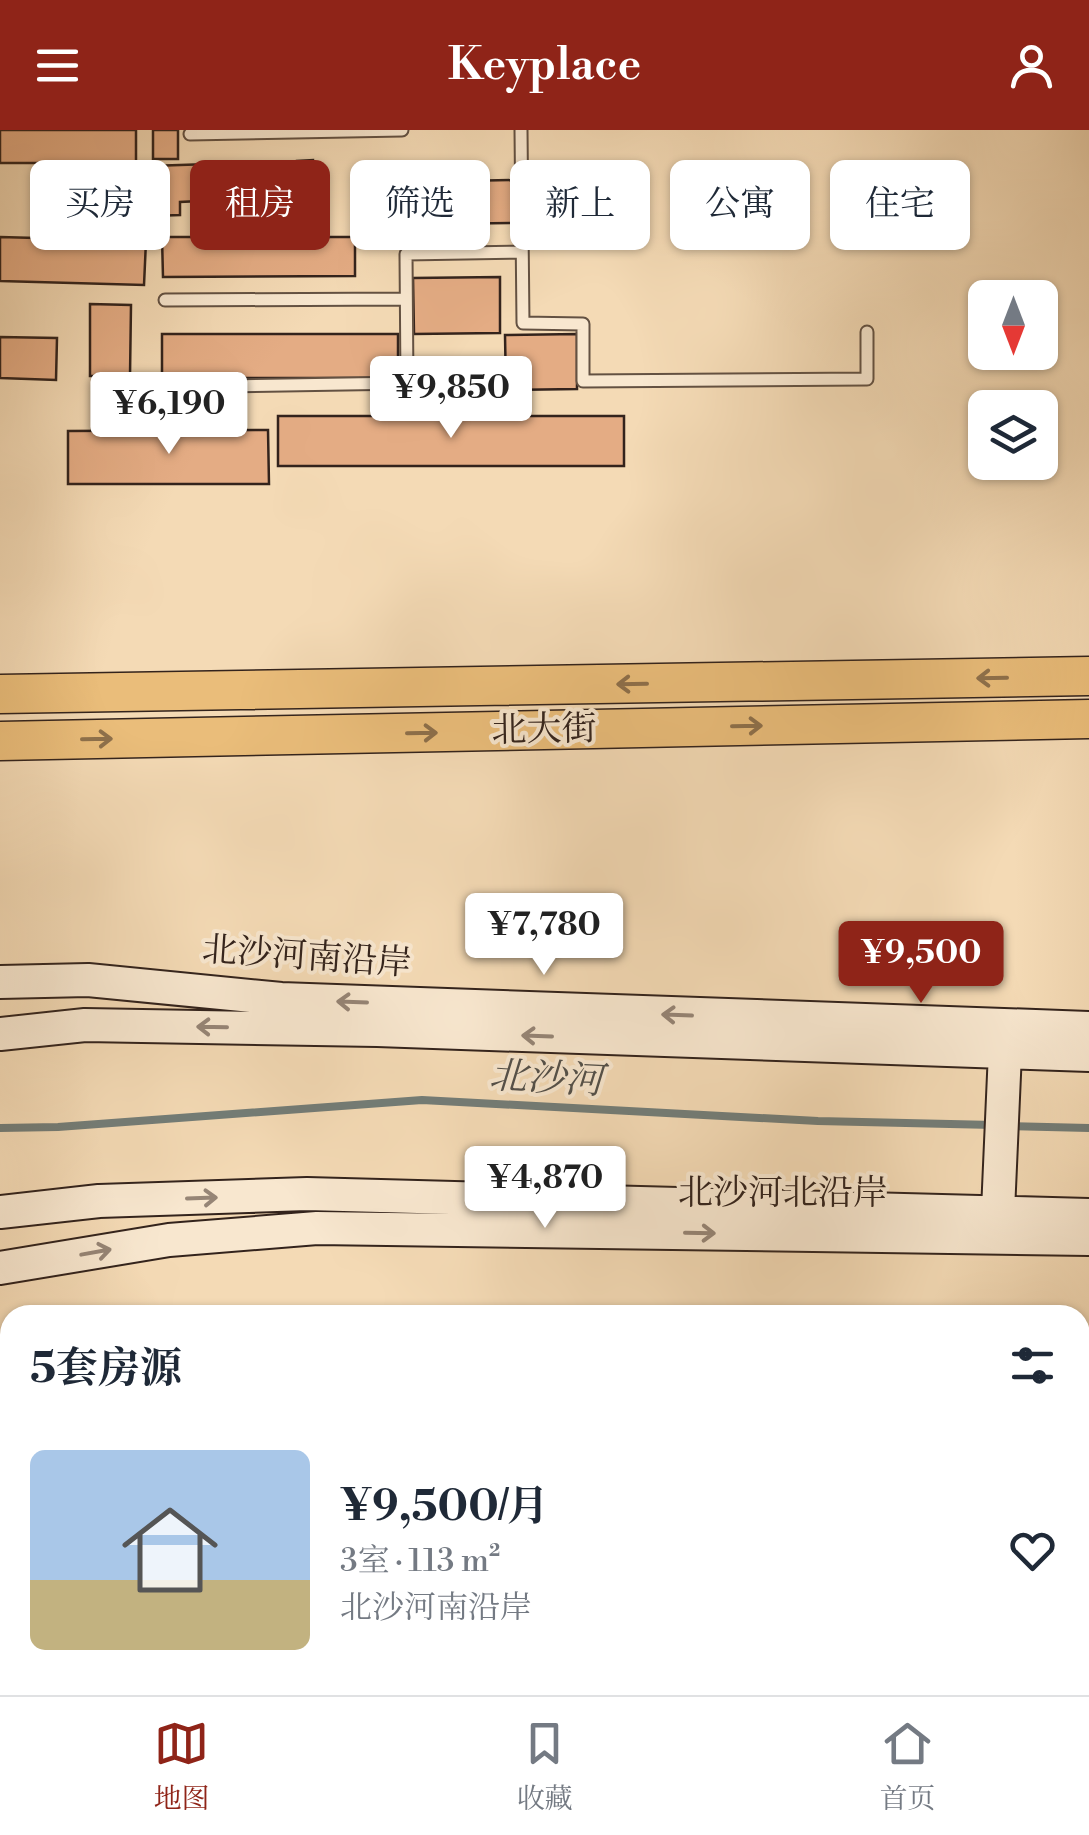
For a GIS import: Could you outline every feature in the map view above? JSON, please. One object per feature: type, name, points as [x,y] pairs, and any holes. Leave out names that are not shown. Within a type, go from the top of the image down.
[{"type":"main road","points":[[0,694],[1089,676]]},
{"type":"main road","name":"北大街","points":[[0,742],[1089,719]]},
{"type":"street","name":"北沙河南沿岸","points":[[0,982],[88,980],[281,998],[738,1018],[994,1055],[1089,1028]]},
{"type":"street","points":[[738,1018],[862,1048]]},
{"type":"street","name":"北沙河南沿岸","points":[[0,1034],[104,1025],[378,1030],[994,1055],[1089,1055]]},
{"type":"street","points":[[994,1055],[983,1206],[1089,1215]]},
{"type":"street","name":"北沙河北沿岸","points":[[0,1212],[99,1201],[307,1194],[983,1206],[1089,1239]]},
{"type":"street","name":"北沙河北沿岸","points":[[0,1268],[168,1240],[317,1228],[983,1206]]},
{"type":"street","points":[[1054,1213],[1089,1226]]},
{"type":"lane","points":[[190,134],[402,130]]},
{"type":"lane","points":[[521,130],[522,323],[583,324],[584,380],[866,379],[867,332]]},
{"type":"lane","points":[[163,387],[407,383],[406,254],[522,252]]},
{"type":"lane","points":[[165,300],[406,298]]},
{"type":"lane","points":[[407,366],[501,365]]},
{"type":"building","points":[[0,130],[136,130],[136,160],[0,163]]},
{"type":"building","points":[[153,130],[178,130],[178,159],[153,159]]},
{"type":"building","points":[[170,165],[190,165],[190,202],[180,202],[180,215],[170,215]]},
{"type":"building","points":[[490,180],[510,180],[510,223],[490,223]]},
{"type":"building","points":[[0,237],[30,238],[30,250],[146,250],[144,285],[0,281]]},
{"type":"building","points":[[170,237],[190,237],[190,250],[330,250],[330,237],[350,237],[350,250],[355,250],[355,276],[163,277],[162,250],[170,250]]},
{"type":"building","points":[[500,277],[500,333],[414,334],[413,278]]},
{"type":"building","points":[[90,304],[131,305],[130,376],[90,376]]},
{"type":"building","points":[[162,334],[398,334],[398,378],[162,378]]},
{"type":"building","points":[[577,334],[577,389],[506,390],[505,335]]},
{"type":"building","points":[[0,337],[57,338],[56,380],[0,378]]},
{"type":"building","points":[[278,416],[624,416],[624,466],[278,466]]},
{"type":"building","points":[[268,430],[269,484],[68,484],[68,431]]},
{"type":"waterway","name":"北沙河","points":[[0,1128],[422,1100],[818,1121],[994,1125]]},
{"type":"waterway","name":"北沙河","points":[[1008,1126],[1089,1128]]}]
